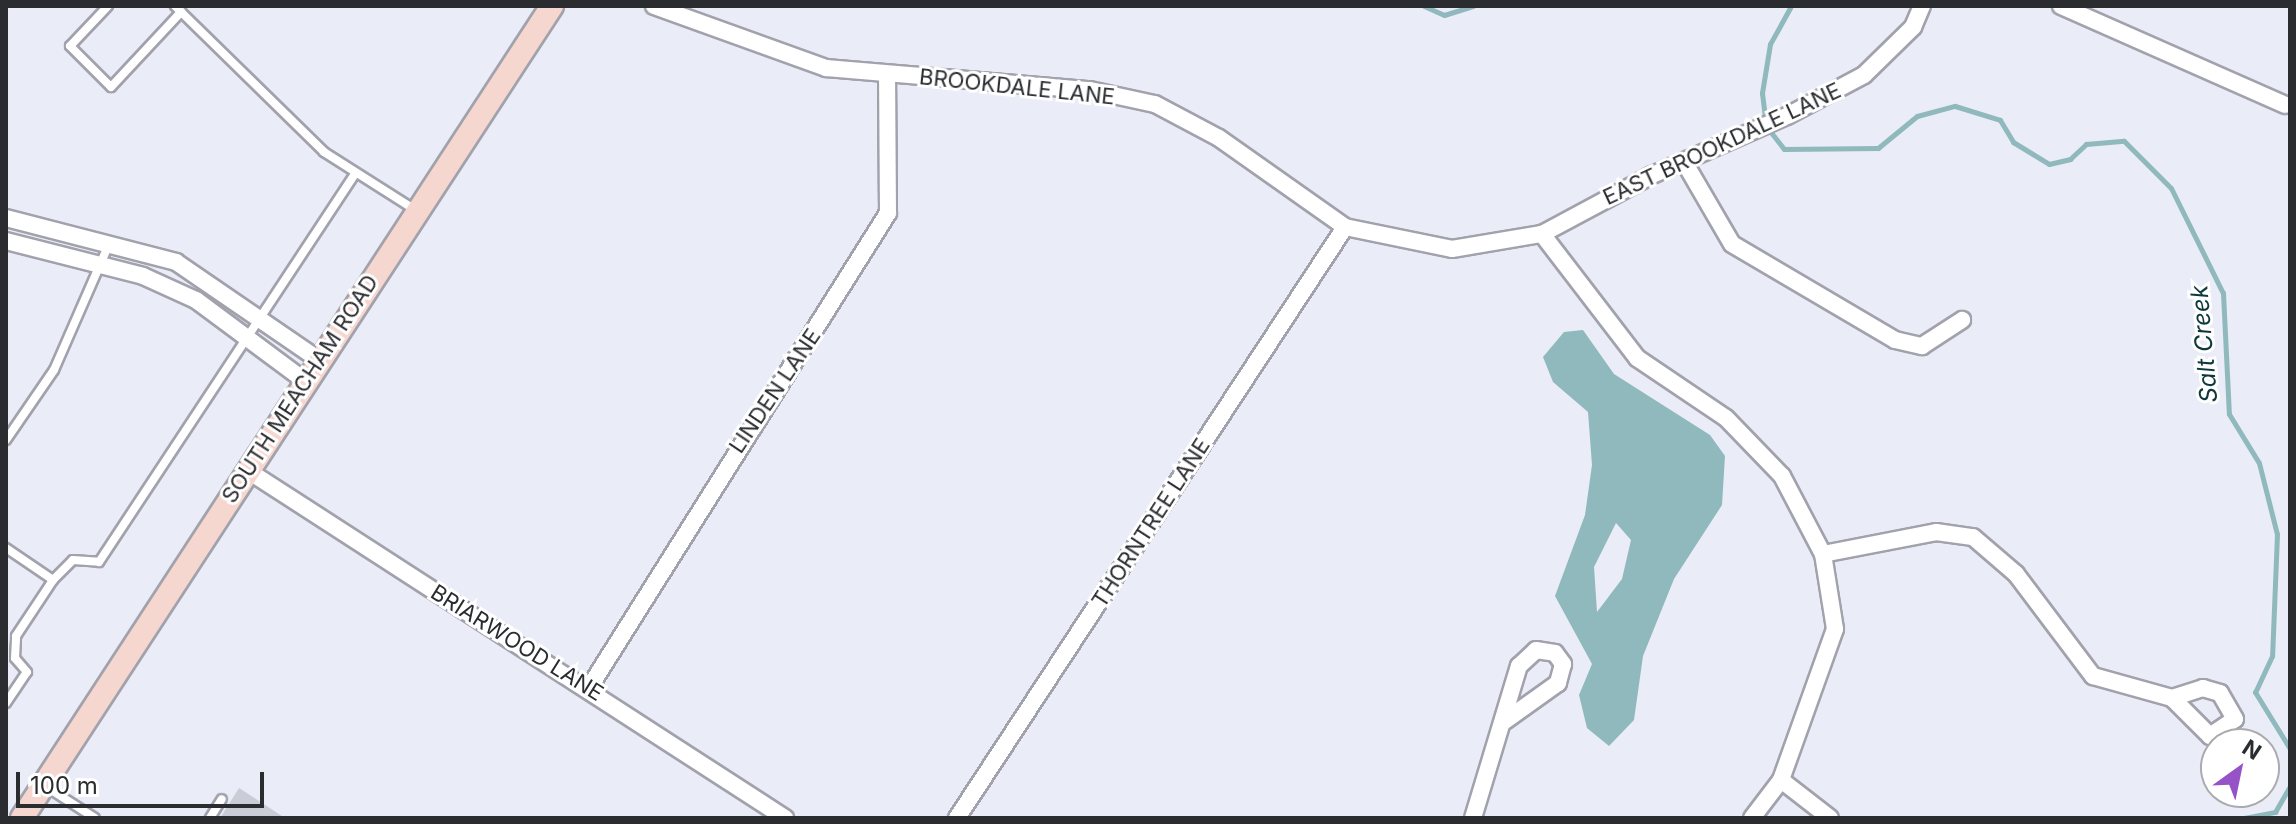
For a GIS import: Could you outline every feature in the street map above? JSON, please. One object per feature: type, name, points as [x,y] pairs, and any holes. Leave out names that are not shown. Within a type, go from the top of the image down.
[{"type":"main road","name":"SOUTH MEACHAM ROAD","points":[[22,818],[552,6]]},
{"type":"street","name":"BROOKDALE LANE","points":[[654,6],[826,68],[1090,90],[1155,104],[1219,138],[1345,227],[1452,249],[1542,234]]},
{"type":"street","name":"EAST BROOKDALE LANE","points":[[1542,234],[1629,186],[1686,165],[1864,75],[1905,37],[1922,6]]},
{"type":"street","points":[[2061,6],[2285,105]]},
{"type":"street","name":"LINDEN LANE","points":[[589,688],[696,509],[888,213],[887,75]]},
{"type":"street","points":[[1686,165],[1732,244],[1895,340],[1922,346],[1962,320]]},
{"type":"street","points":[[6,218],[110,241],[176,262],[262,317],[319,360]]},
{"type":"street","name":"THORNTREE LANE","points":[[957,818],[1345,227]]},
{"type":"street","points":[[1542,234],[1637,358],[1726,418],[1782,476],[1823,554],[1835,629],[1781,780],[1752,818]]},
{"type":"street","points":[[6,241],[104,266],[196,300],[305,381]]},
{"type":"street","name":"BRIARWOOD LANE","points":[[247,470],[589,688],[785,818]]},
{"type":"street","points":[[1823,554],[1936,532],[1973,537],[2016,574],[2082,668],[2103,681],[2172,698]]},
{"type":"street","points":[[1473,818],[1505,721]]},
{"type":"street","points":[[1781,780],[1830,818]]},
{"type":"lane","points":[[108,6],[70,46],[111,87],[178,9],[355,174],[417,211]]},
{"type":"lane","points":[[6,703],[27,672],[15,658],[16,636],[53,580],[73,560],[99,562],[355,174]]},
{"type":"lane","points":[[6,440],[54,370],[104,266],[110,241]]},
{"type":"lane","points":[[6,548],[53,580]]},
{"type":"lane","points":[[47,779],[95,818]]},
{"type":"lane","points":[[210,818],[222,799]]},
{"type":"shaded area","points":[[1583,330],[1614,374],[1710,435],[1725,456],[1722,505],[1674,579],[1643,656],[1634,720],[1609,746],[1587,728],[1579,695],[1592,664],[1555,596],[1585,515],[1592,465],[1588,412],[1553,382],[1543,357],[1564,332]],"holes":[[[1616,523],[1631,540],[1622,579],[1597,612],[1594,567]]]},
{"type":"building","points":[[239,788],[285,818],[220,818]]},
{"type":"waterway","name":"Salt Creek","points":[[1424,6],[1444,15],[1473,6]]},
{"type":"waterway","name":"Salt Creek","points":[[1791,6],[1770,44],[1762,93],[1766,126],[1784,149],[1878,148],[1917,116],[1955,106],[2000,120],[2013,142],[2049,164],[2070,159],[2086,144],[2124,141],[2171,188],[2223,293],[2229,414],[2259,463],[2277,534],[2272,656],[2255,692],[2290,749]]},
{"type":"waterway","name":"Salt Creek","points":[[2244,818],[2275,812],[2290,786]]}]
